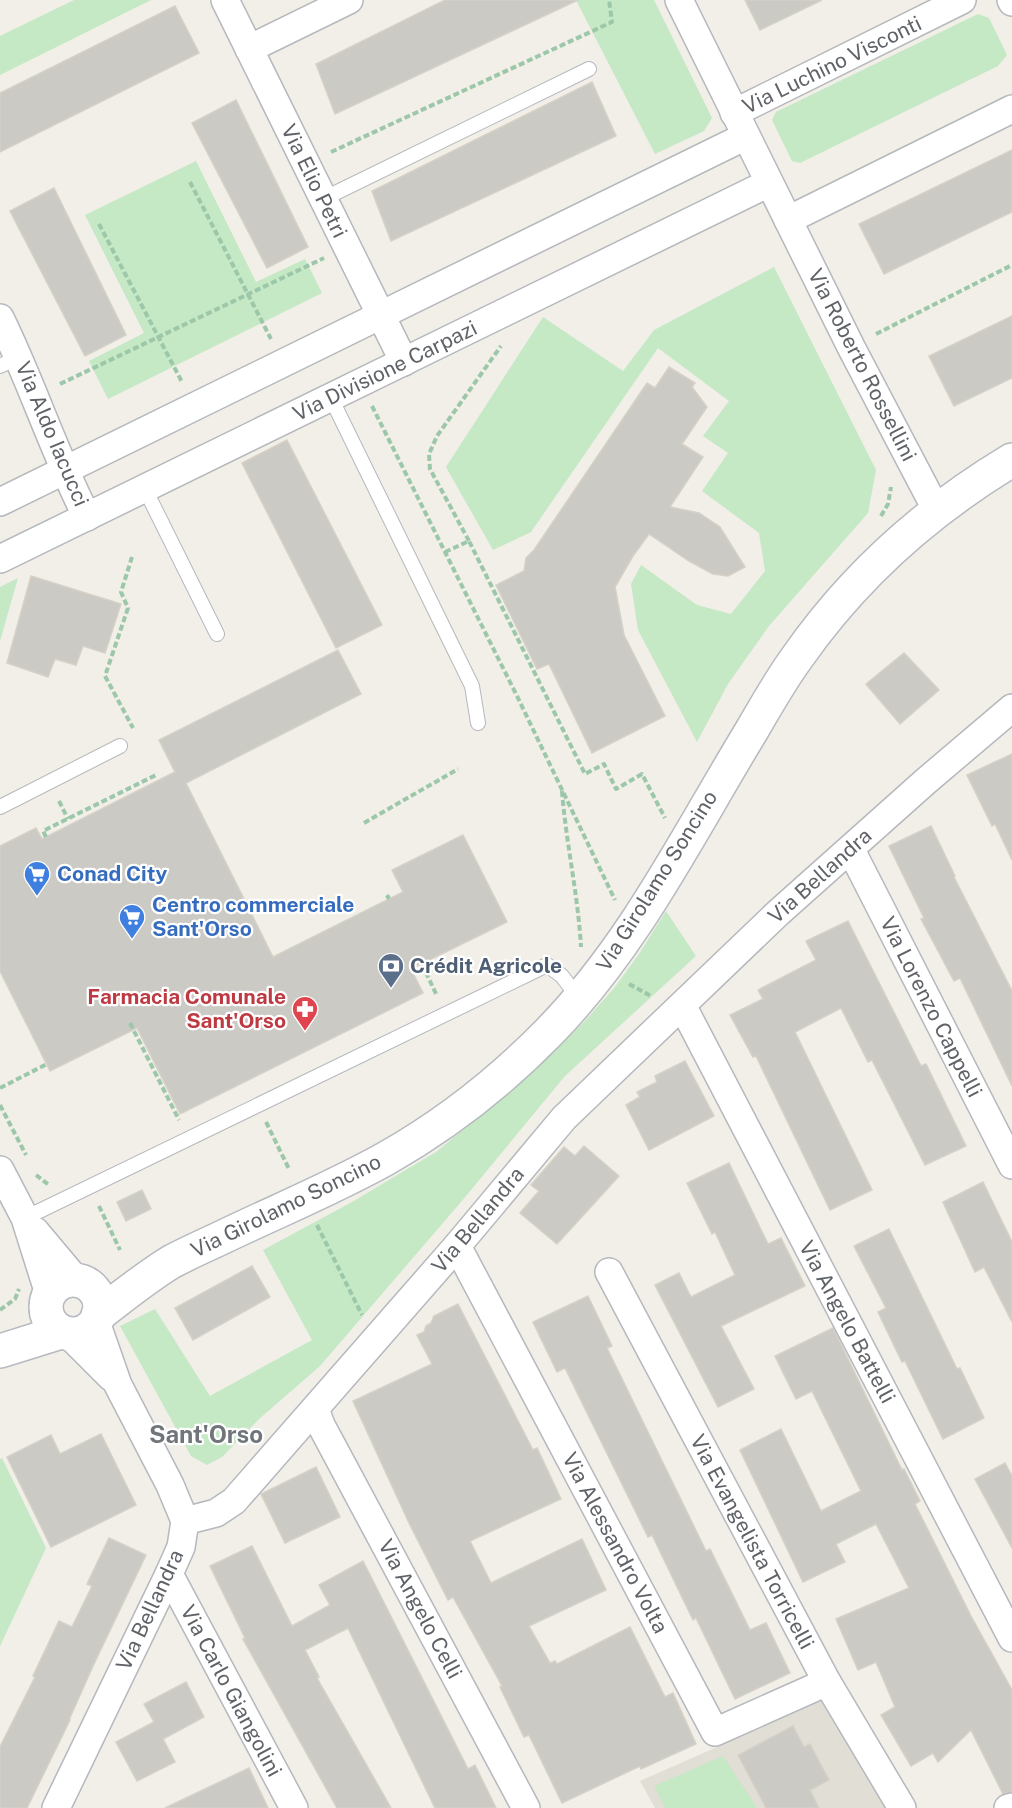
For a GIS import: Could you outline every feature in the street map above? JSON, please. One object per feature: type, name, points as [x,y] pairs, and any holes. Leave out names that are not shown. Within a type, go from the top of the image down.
[{"type":"main road","name":"Via Girolamo Soncino","points":[[0,1351],[81,1326],[172,1262],[372,1166],[423,1136],[500,1078],[580,999],[632,931],[795,660],[823,622],[897,543],[937,511],[1012,460]]},
{"type":"main road","name":"Via Girolamo Soncino","points":[[0,1339],[64,1289],[172,1262]]},
{"type":"main road","points":[[89,1286],[98,1299],[81,1326],[50,1322],[46,1308],[64,1289],[89,1286]]},
{"type":"street","name":"Via Elio Petri","points":[[225,0],[404,362]]},
{"type":"street","points":[[249,49],[349,0]]},
{"type":"street","name":"Via Roberto Rossellini","points":[[679,0],[851,347],[937,511]]},
{"type":"street","name":"Via Luchino Visconti","points":[[740,124],[962,0]]},
{"type":"street","points":[[788,220],[1012,109]]},
{"type":"street","points":[[0,502],[381,315],[740,124]]},
{"type":"street","name":"Via Divisione Carpazi","points":[[0,559],[769,183]]},
{"type":"street","name":"Via Aldo Iacucci","points":[[0,318],[10,362],[34,396],[71,486],[87,518]]},
{"type":"street","name":"Via Bellandra","points":[[56,1808],[169,1574],[181,1547],[185,1521],[216,1513],[234,1501],[457,1246],[564,1118],[765,926],[926,781],[1012,708]]},
{"type":"street","name":"Via Lorenzo Cappelli","points":[[851,850],[1012,1165]]},
{"type":"street","name":"Via Angelo Battelli","points":[[682,1007],[1012,1638]]},
{"type":"street","points":[[0,1170],[64,1289]]},
{"type":"street","name":"Via Alessandro Volta","points":[[457,1246],[715,1732],[827,1682]]},
{"type":"street","name":"Via Evangelista Torricelli","points":[[609,1272],[827,1682],[902,1808]]},
{"type":"street","points":[[81,1326],[118,1385],[170,1485],[185,1521]]},
{"type":"street","name":"Via Angelo Celli","points":[[315,1409],[321,1425],[526,1808]]},
{"type":"street","name":"Via Carlo Giangolini","points":[[169,1574],[294,1808]]},
{"type":"lane","points":[[323,199],[589,69]]},
{"type":"lane","points":[[331,398],[472,686],[478,723]]},
{"type":"lane","points":[[145,489],[216,633]]},
{"type":"lane","points":[[0,807],[120,746]]},
{"type":"lane","points":[[25,1218],[547,965],[562,976],[580,999]]},
{"type":"path","points":[[305,163],[612,22],[609,0]]},
{"type":"path","points":[[190,182],[284,363]]},
{"type":"path","points":[[99,224],[195,407]]},
{"type":"path","points":[[34,396],[327,256]]},
{"type":"path","points":[[851,347],[1012,265]]},
{"type":"path","points":[[504,342],[437,436],[429,454],[430,469],[469,541],[585,774],[604,764],[616,789],[642,774],[667,821]]},
{"type":"path","points":[[370,402],[617,903]]},
{"type":"path","points":[[445,552],[469,541]]},
{"type":"path","points":[[132,557],[121,592],[128,608],[105,676],[135,733]]},
{"type":"path","points":[[364,823],[458,769]]},
{"type":"path","points":[[46,837],[43,831],[158,774]]},
{"type":"path","points":[[562,789],[564,818],[579,910],[582,953]]},
{"type":"path","points":[[422,964],[446,1014]]},
{"type":"path","points":[[626,983],[655,998]]},
{"type":"path","points":[[130,1023],[179,1120]]},
{"type":"path","points":[[0,1088],[47,1064]]},
{"type":"path","points":[[0,1105],[27,1157]]},
{"type":"path","points":[[257,1105],[289,1168]]},
{"type":"path","points":[[32,1167],[36,1176],[50,1186]]},
{"type":"path","points":[[95,1199],[120,1250]]},
{"type":"path","points":[[313,1216],[375,1339]]},
{"type":"shaded area","points":[[826,1699],[890,1808],[655,1808],[640,1781]]},
{"type":"green space","points":[[74,0],[151,0],[0,75],[0,36]]},
{"type":"green space","points":[[576,0],[654,0],[712,118],[704,131],[655,154]]},
{"type":"green space","points":[[978,14],[989,18],[1007,55],[998,66],[800,163],[792,161],[772,120],[776,112]]},
{"type":"green space","points":[[196,161],[256,282],[305,259],[322,293],[108,399],[89,361],[144,333],[85,215]]},
{"type":"green space","points":[[774,267],[876,470],[868,513],[769,626],[728,684],[697,742],[638,630],[631,584],[641,565],[697,605],[731,614],[765,571],[759,533],[702,491],[728,453],[703,436],[729,401],[658,348],[531,532],[493,550],[446,467],[543,317],[623,371],[654,330]]},
{"type":"green space","points":[[18,578],[0,641],[0,587]]},
{"type":"green space","points":[[666,911],[696,956],[565,1076],[461,1202],[320,1366],[259,1419],[222,1457],[207,1465],[191,1456],[120,1326],[155,1309],[210,1396],[312,1340],[263,1250],[352,1202],[436,1152],[527,1078],[584,1022],[615,987]]},
{"type":"green space","points":[[2,1458],[46,1548],[0,1646],[0,1459]]},
{"type":"green space","points":[[723,1756],[757,1808],[665,1808],[654,1786]]},
{"type":"building","points":[[445,0],[578,0],[335,114],[316,64]]},
{"type":"building","points":[[745,0],[822,0],[760,30]]},
{"type":"building","points":[[175,6],[199,53],[0,152],[0,93]]},
{"type":"building","points":[[592,82],[616,136],[391,241],[372,191]]},
{"type":"building","points":[[236,100],[308,247],[267,268],[192,123]]},
{"type":"building","points":[[1012,150],[1012,212],[884,274],[859,224]]},
{"type":"building","points":[[54,188],[126,335],[85,356],[10,211]]},
{"type":"building","points":[[1012,316],[1012,378],[954,406],[929,356]]},
{"type":"building","points":[[669,367],[695,383],[692,387],[707,407],[682,444],[703,457],[670,507],[699,513],[720,527],[745,567],[728,576],[713,574],[649,534],[615,587],[624,635],[665,716],[592,753],[549,664],[537,669],[496,585],[524,571],[526,558],[534,550],[647,383],[655,388]]},
{"type":"building","points":[[287,440],[382,625],[336,648],[242,463]]},
{"type":"building","points":[[31,576],[121,604],[105,653],[83,646],[76,665],[55,659],[48,677],[7,663]]},
{"type":"building","name":"Centro commerciale Sant'Orso","points":[[338,650],[361,694],[186,783],[273,957],[403,892],[392,870],[463,835],[507,922],[411,969],[423,993],[180,1114],[137,1028],[50,1071],[0,971],[0,846],[36,828],[42,839],[175,772],[159,740]]},
{"type":"building","points":[[904,653],[939,690],[900,724],[866,684]]},
{"type":"building","points":[[1012,754],[1012,860],[995,824],[992,826],[967,775]]},
{"type":"building","points":[[931,826],[954,877],[1012,991],[1012,1086],[960,978],[954,981],[921,919],[924,918],[889,846]]},
{"type":"building","points":[[848,921],[921,1066],[926,1064],[966,1146],[925,1165],[872,1060],[868,1062],[841,1008],[795,1032],[872,1190],[830,1210],[756,1056],[753,1057],[730,1015],[763,999],[758,990],[816,960],[806,941]]},
{"type":"building","points":[[685,1061],[714,1116],[649,1150],[626,1105],[640,1097],[637,1092],[657,1082],[655,1076]]},
{"type":"building","points":[[584,1146],[619,1176],[557,1244],[520,1213],[539,1191],[531,1185],[564,1147],[575,1156]]},
{"type":"building","points":[[729,1163],[768,1244],[781,1238],[805,1286],[721,1326],[754,1389],[718,1407],[655,1285],[679,1273],[691,1297],[735,1275],[715,1232],[712,1234],[687,1183]]},
{"type":"building","points":[[983,1182],[1012,1242],[1012,1322],[984,1267],[975,1272],[943,1202]]},
{"type":"building","points":[[142,1190],[151,1209],[126,1221],[117,1202]]},
{"type":"building","points":[[889,1229],[957,1369],[960,1368],[984,1418],[943,1439],[878,1312],[886,1308],[854,1246]]},
{"type":"building","points":[[252,1266],[270,1297],[193,1340],[175,1308]]},
{"type":"building","points":[[588,1296],[612,1346],[607,1348],[706,1551],[710,1549],[750,1630],[766,1623],[790,1673],[735,1699],[696,1618],[693,1620],[652,1535],[648,1537],[565,1368],[557,1372],[533,1322]]},
{"type":"building","points":[[458,1304],[533,1450],[537,1448],[561,1499],[470,1541],[491,1583],[582,1539],[606,1590],[529,1626],[550,1663],[555,1661],[557,1664],[630,1627],[665,1697],[673,1693],[696,1744],[641,1769],[640,1766],[562,1803],[529,1735],[524,1737],[500,1687],[502,1686],[453,1597],[448,1600],[409,1523],[353,1401],[432,1364],[417,1335],[424,1332],[434,1316]]},
{"type":"building","points":[[833,1328],[902,1470],[904,1469],[920,1501],[915,1504],[971,1616],[1012,1690],[1012,1792],[1003,1794],[971,1730],[938,1762],[933,1753],[911,1766],[881,1715],[895,1707],[876,1662],[858,1670],[836,1619],[909,1588],[876,1524],[836,1544],[845,1562],[803,1582],[740,1450],[781,1429],[821,1511],[861,1491],[812,1391],[796,1399],[775,1356]]},
{"type":"building","points":[[101,1434],[136,1505],[51,1547],[7,1457],[51,1435],[60,1454]]},
{"type":"building","points":[[1005,1463],[1012,1476],[1012,1548],[975,1479]]},
{"type":"building","points":[[316,1467],[340,1517],[285,1543],[261,1494]]},
{"type":"building","points":[[109,1538],[146,1555],[27,1808],[0,1808],[0,1747],[35,1677],[33,1676],[59,1621],[72,1627],[92,1586],[87,1584]]},
{"type":"building","points":[[252,1546],[292,1626],[330,1605],[319,1585],[363,1561],[468,1769],[475,1765],[496,1808],[435,1808],[348,1628],[305,1650],[319,1677],[317,1678],[391,1808],[337,1808],[243,1639],[245,1638],[210,1566]]},
{"type":"building","points":[[186,1682],[204,1717],[163,1739],[175,1762],[137,1781],[116,1742],[154,1722],[144,1704]]},
{"type":"building","points":[[793,1726],[804,1747],[810,1744],[829,1780],[810,1790],[819,1808],[766,1808],[738,1755]]},
{"type":"building","points":[[249,1768],[268,1808],[165,1808]]},
{"type":"place","name":"Conad City","points":[[37,897]]},
{"type":"place","name":"Centro commerciale Sant'Orso","points":[[132,940]]},
{"type":"place","name":"Crédit Agricole","points":[[391,989]]},
{"type":"place","name":"Farmacia Comunale Sant'Orso","points":[[305,1032]]},
{"type":"district","name":"Sant'Orso","points":[[206,1435]]}]
